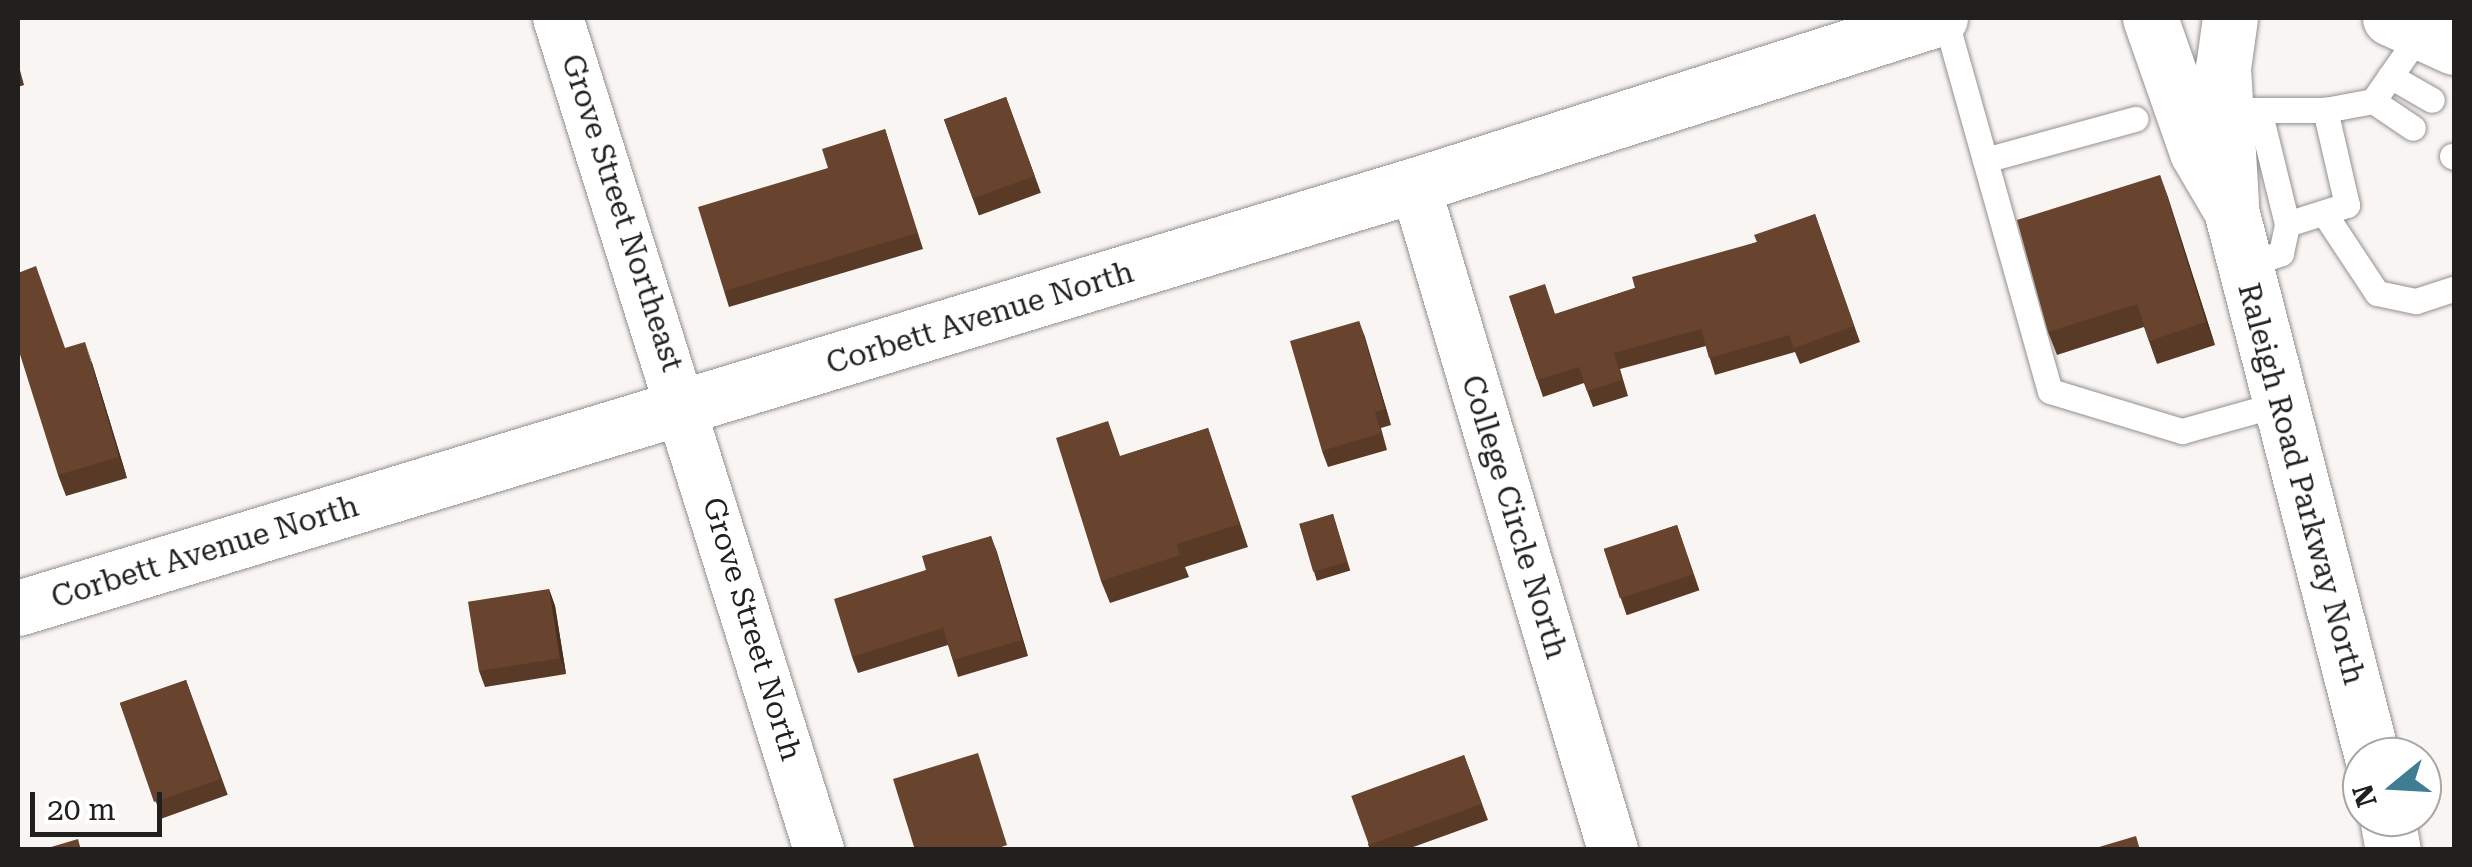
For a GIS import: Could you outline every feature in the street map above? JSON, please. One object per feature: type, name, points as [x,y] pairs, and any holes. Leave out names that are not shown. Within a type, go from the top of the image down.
[{"type":"street","name":"Grove Street Northeast","points":[[558,18],[684,409]]},
{"type":"street","name":"Corbett Avenue North","points":[[18,608],[1415,185],[1942,18]]},
{"type":"street","name":"Raleigh Road Parkway North","points":[[2150,18],[2197,152],[2230,210],[2367,737]]},
{"type":"street","name":"Raleigh Road Parkway North","points":[[2230,18],[2223,68],[2243,110],[2230,210]]},
{"type":"street","name":"College Circle North","points":[[1415,185],[1613,850]]},
{"type":"street","name":"Grove Street North","points":[[684,409],[819,850]]},
{"type":"lane","points":[[1942,18],[2050,391],[2182,431],[2279,404]]},
{"type":"lane","points":[[2244,265],[2281,253],[2287,224],[2243,110],[2326,110],[2373,101],[2431,30]]},
{"type":"lane","points":[[2390,76],[2432,100]]},
{"type":"lane","points":[[2373,101],[2412,128]]},
{"type":"lane","points":[[2287,224],[2347,205],[2326,110]]},
{"type":"lane","points":[[1985,160],[2135,119]]},
{"type":"lane","points":[[2324,213],[2377,293],[2416,301],[2454,289]]},
{"type":"building","points":[[1006,97],[1035,176],[973,199],[944,120]]},
{"type":"building","points":[[885,129],[917,233],[724,291],[698,207],[828,168],[822,149]]},
{"type":"building","points":[[2160,175],[2206,322],[2149,341],[2137,304],[2048,332],[2017,220]]},
{"type":"building","points":[[1815,214],[1854,326],[1794,348],[1789,335],[1709,358],[1701,329],[1614,353],[1622,380],[1587,391],[1579,367],[1537,380],[1509,296],[1545,284],[1555,314],[1635,288],[1632,277],[1757,242],[1754,235]]},
{"type":"building","points":[[36,266],[65,348],[85,342],[119,457],[58,475],[18,348],[18,273]]},
{"type":"building","points":[[1359,321],[1385,409],[1375,412],[1381,433],[1322,451],[1290,341]]},
{"type":"building","points":[[1108,421],[1120,456],[1208,428],[1240,524],[1177,544],[1180,555],[1101,581],[1056,438]]},
{"type":"building","points":[[1333,514],[1347,562],[1313,572],[1299,524]]},
{"type":"building","points":[[1677,525],[1693,574],[1620,598],[1604,549]]},
{"type":"building","points":[[991,536],[1022,640],[953,660],[943,628],[852,657],[834,599],[926,570],[922,556]]},
{"type":"building","points":[[549,589],[560,658],[479,671],[468,602]]},
{"type":"building","points":[[186,680],[220,779],[154,802],[120,703]]},
{"type":"building","points":[[978,753],[1007,845],[993,850],[915,850],[893,779]]},
{"type":"building","points":[[1464,755],[1482,804],[1369,845],[1351,796]]},
{"type":"building","points":[[2136,836],[2140,850],[2089,850]]},
{"type":"building","points":[[78,839],[81,850],[41,850]]}]
